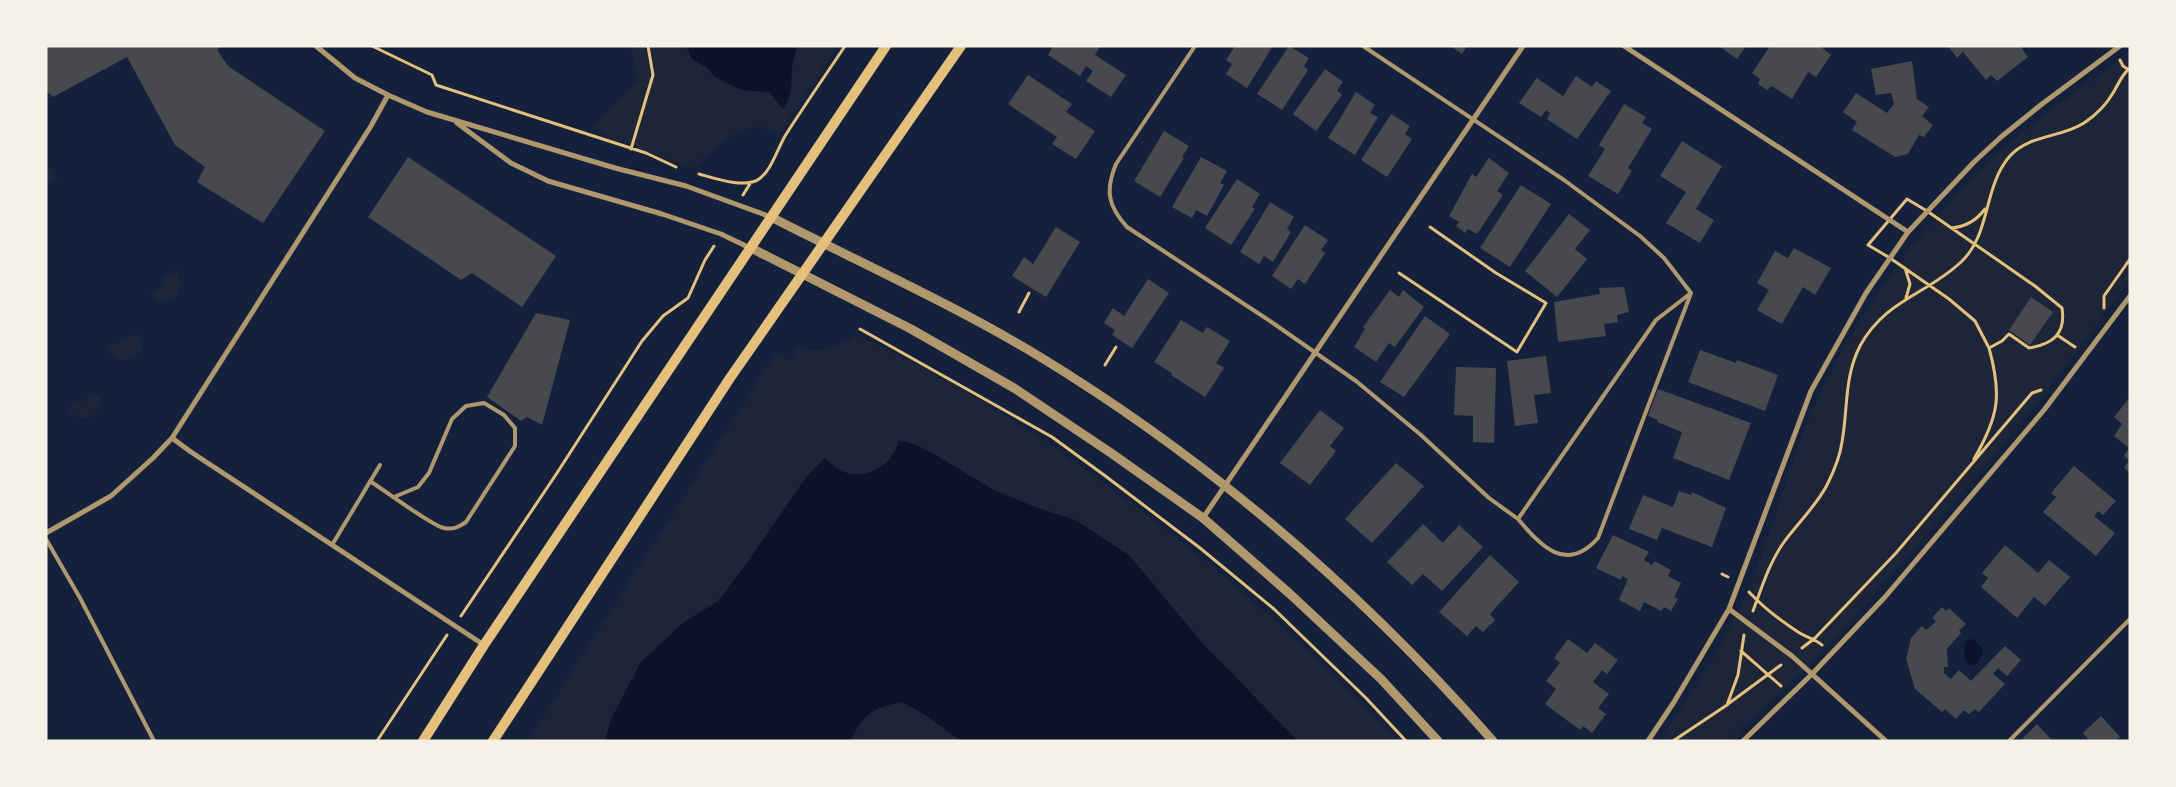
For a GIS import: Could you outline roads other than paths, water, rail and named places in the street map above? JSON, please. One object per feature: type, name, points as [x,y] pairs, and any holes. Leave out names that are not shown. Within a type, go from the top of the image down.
[{"type":"main road","points":[[423,741],[484,645],[886,46]]},
{"type":"main road","points":[[493,741],[730,378],[961,46]]},
{"type":"street","points":[[316,46],[355,78],[427,112],[686,186],[772,218],[930,296],[1035,354],[1134,419],[1225,486],[1352,594],[1422,664],[1493,741]]},
{"type":"street","points":[[1203,518],[1522,46]]},
{"type":"street","points":[[1624,46],[1908,232]]},
{"type":"street","points":[[1648,741],[1674,702],[1729,609],[1811,391],[1866,292],[1908,232],[2001,137],[2120,46]]},
{"type":"street","points":[[46,532],[111,496],[172,438],[366,134],[388,95]]},
{"type":"street","points":[[455,121],[511,163],[548,181],[662,214],[721,234],[911,329],[1014,388],[1088,437],[1203,518],[1290,594],[1381,679],[1438,741]]},
{"type":"street","points":[[1742,741],[1831,655],[1955,516],[2044,410],[2130,296]]},
{"type":"street","points":[[172,438],[332,546],[484,645]]},
{"type":"street","points":[[1729,609],[1792,656],[1886,741]]},
{"type":"lane","points":[[1196,46],[1116,164],[1110,185],[1111,206],[1127,228],[1316,352],[1356,381],[1396,413],[1489,498],[1518,519],[1538,542],[1553,552],[1571,555],[1578,554],[1586,550],[1598,538],[1605,524],[1691,293]]},
{"type":"lane","points":[[1363,46],[1564,180],[1640,236],[1658,251],[1691,293]]},
{"type":"lane","points":[[1518,519],[1656,320],[1691,293]]},
{"type":"lane","points":[[370,481],[394,497],[443,529],[457,528],[466,522],[515,446],[515,428],[504,415],[484,403],[466,406],[452,419],[430,473],[418,487],[394,497]]},
{"type":"lane","points":[[332,546],[380,465]]},
{"type":"lane","points":[[46,539],[80,598],[154,741]]},
{"type":"lane","points":[[2009,741],[2130,619]]}]
